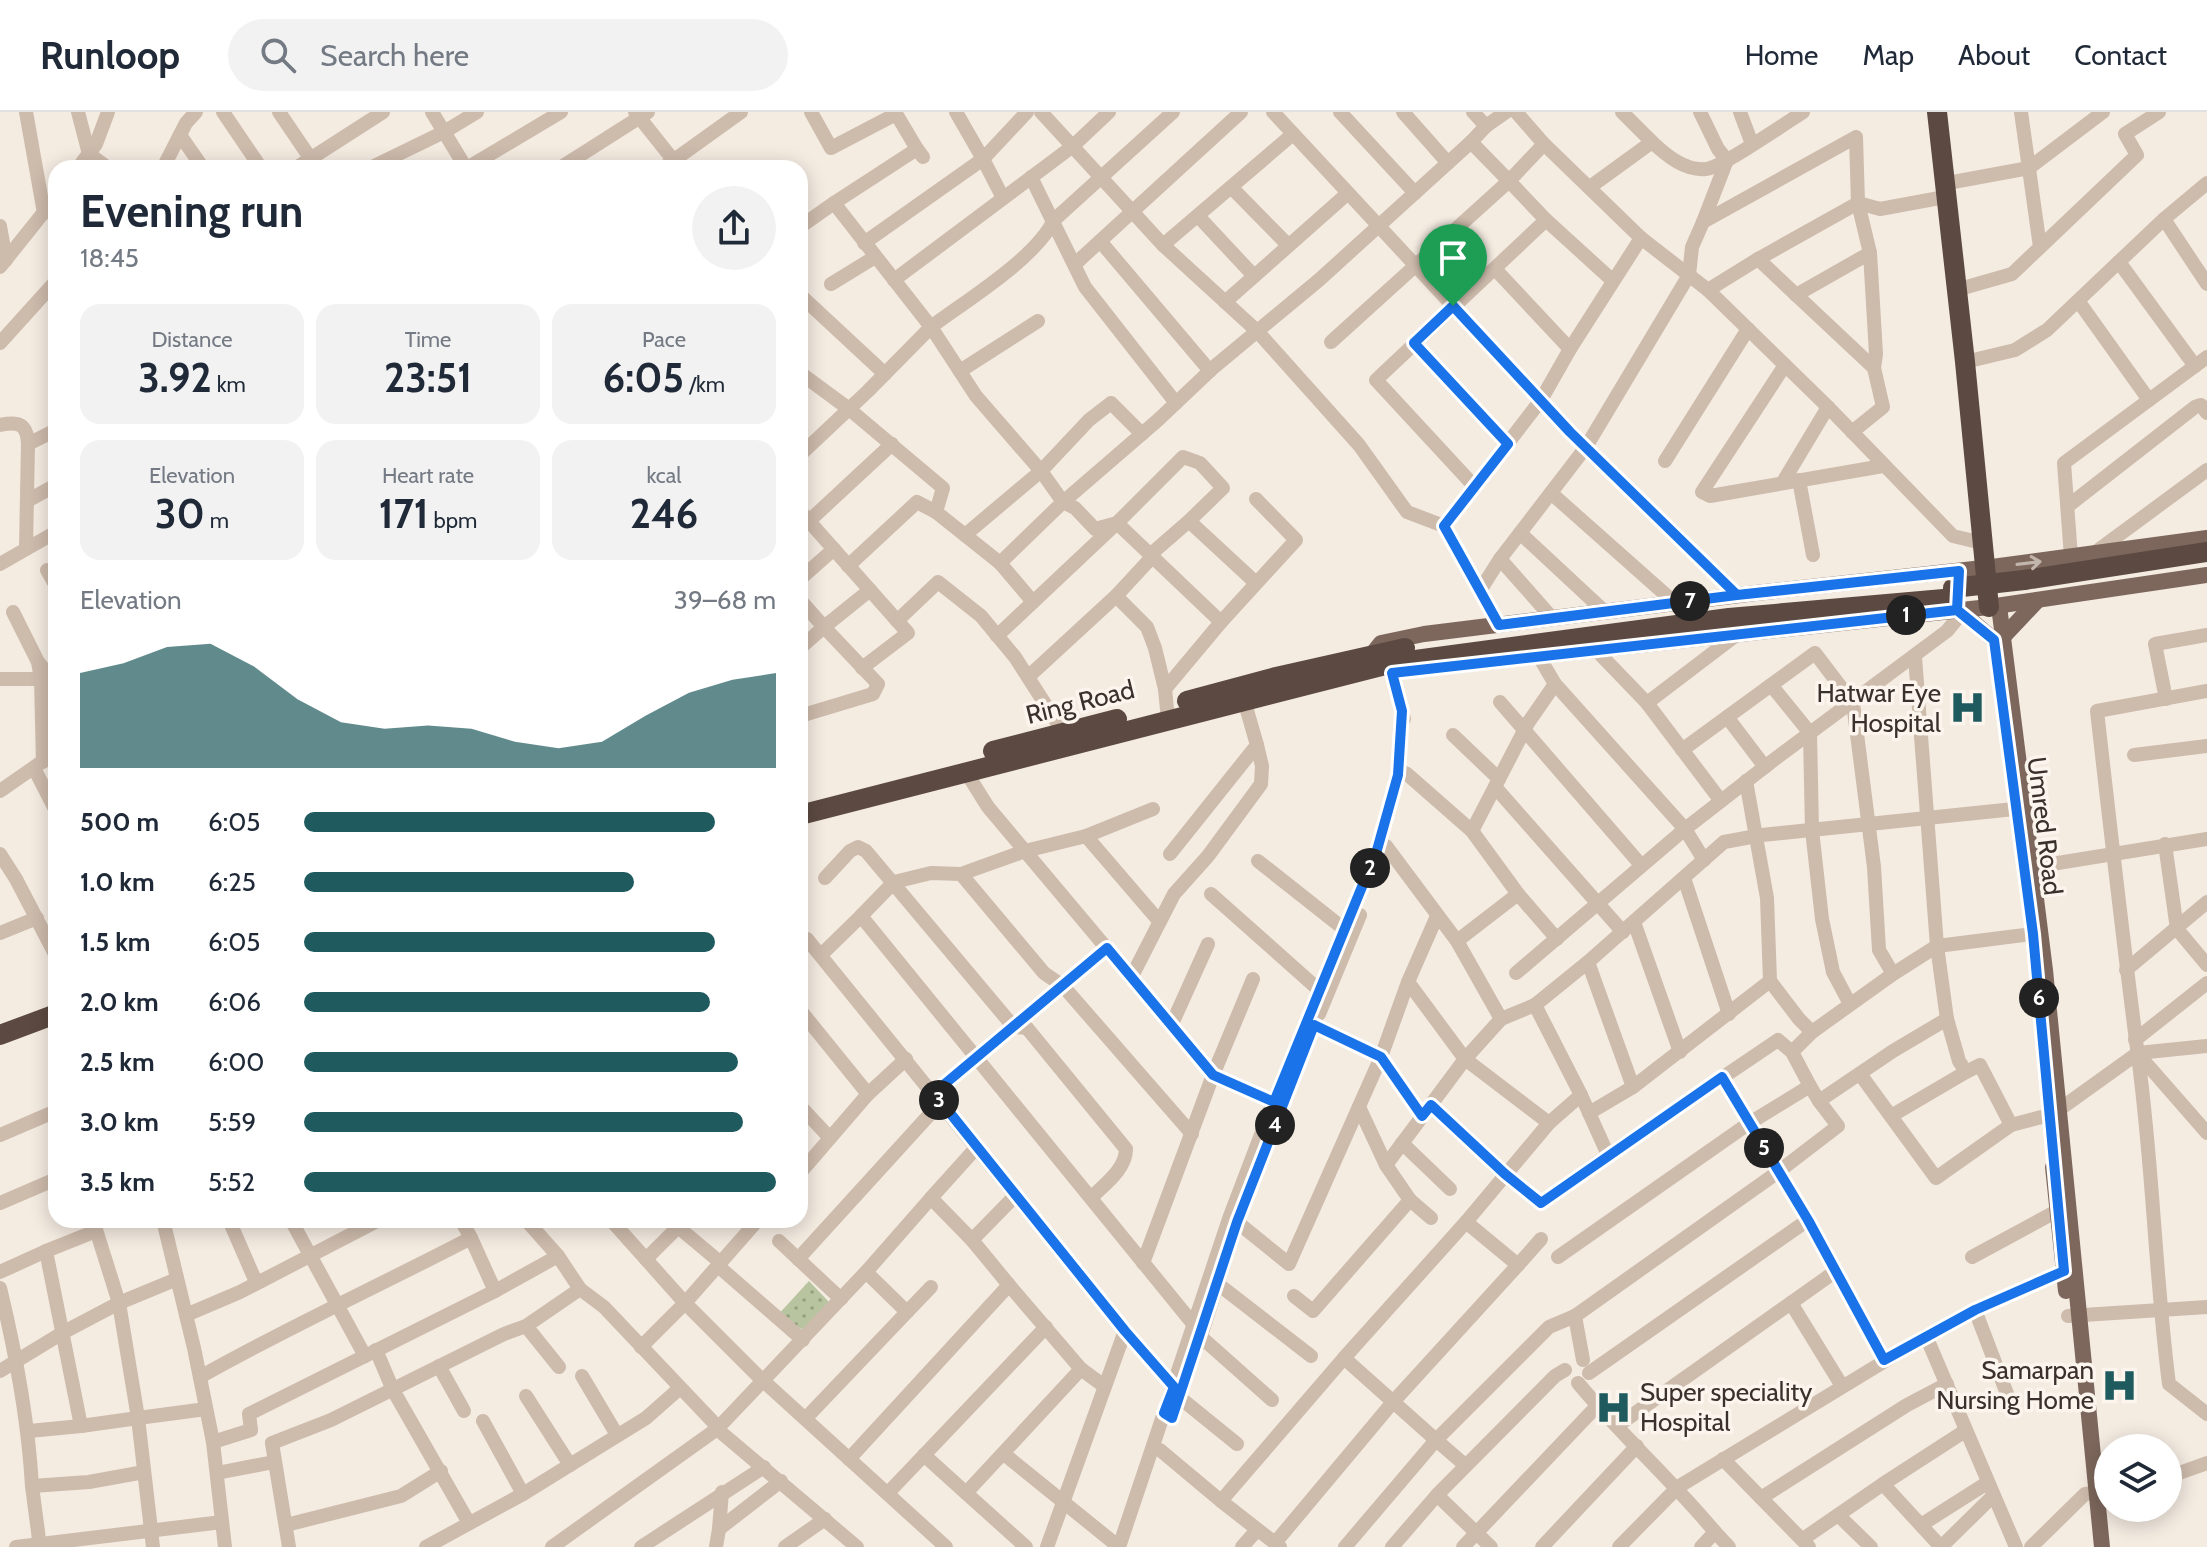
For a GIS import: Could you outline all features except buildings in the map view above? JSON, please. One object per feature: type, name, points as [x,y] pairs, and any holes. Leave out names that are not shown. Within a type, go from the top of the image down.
[{"type":"highway","points":[[1937,112],[1963,288],[1982,543],[1990,568],[1994,606]]},
{"type":"highway","points":[[1948,112],[1949,190],[1994,535],[1990,568]]},
{"type":"highway","points":[[2029,591],[2207,552]]},
{"type":"highway","points":[[1957,595],[2029,591],[2207,564]]},
{"type":"highway","name":"Ring Road","points":[[808,800],[1373,653],[1728,608],[1957,595]]},
{"type":"highway","name":"Ring Road","points":[[808,813],[966,772],[1166,705],[1244,700],[1393,663],[1729,618],[1957,595]]},
{"type":"highway","points":[[0,1021],[48,1003]]},
{"type":"highway","points":[[0,1035],[48,1017]]},
{"type":"main road","points":[[1325,679],[1333,685],[1392,673],[1740,633],[1957,595],[1990,568],[2207,538]]},
{"type":"main road","points":[[1373,653],[1381,643],[1424,634],[1737,595],[1957,595],[1994,606],[2029,591],[2207,575]]},
{"type":"main road","points":[[1957,595],[1998,639],[2029,591]]},
{"type":"main road","name":"Umred Road","points":[[1994,606],[2036,934],[2054,1112],[2057,1211],[2069,1269],[2094,1477]]},
{"type":"main road","points":[[2021,808],[2033,867],[2036,934]]},
{"type":"main road","points":[[2054,1112],[2069,1269]]},
{"type":"main road","name":"Umred Road","points":[[2091,1547],[2094,1515]]},
{"type":"main road","points":[[2099,1522],[2102,1547]]},
{"type":"street","points":[[26,112],[44,213]]},
{"type":"street","points":[[78,112],[89,154],[97,160]]},
{"type":"street","points":[[84,160],[96,144],[108,112]]},
{"type":"street","points":[[175,112],[187,124],[200,160]]},
{"type":"street","points":[[223,112],[256,160]]},
{"type":"street","points":[[318,160],[383,112]]},
{"type":"street","points":[[432,112],[461,160]]},
{"type":"street","points":[[386,160],[477,112]]},
{"type":"street","points":[[480,160],[561,112]]},
{"type":"street","points":[[674,160],[741,112]]},
{"type":"street","points":[[808,221],[920,153],[896,113],[831,148],[811,112]]},
{"type":"street","points":[[956,112],[1003,198]]},
{"type":"street","points":[[864,243],[983,159],[1027,112]]},
{"type":"street","points":[[1041,112],[1163,245],[1257,331],[1359,445],[1407,512],[1444,526],[1499,625]]},
{"type":"street","points":[[894,280],[1073,146],[1109,112]]},
{"type":"street","points":[[808,447],[931,327],[1023,258],[1050,230],[1054,220],[1173,112]]},
{"type":"street","points":[[1075,264],[1241,112]]},
{"type":"street","points":[[1273,112],[1586,447],[1737,595]]},
{"type":"street","points":[[1340,112],[1415,193]]},
{"type":"street","points":[[1403,112],[1448,163]]},
{"type":"street","points":[[1473,112],[1486,126]]},
{"type":"street","points":[[1000,563],[1063,502],[1378,227],[1486,126],[1506,112]]},
{"type":"street","points":[[1516,112],[1544,144],[1641,238],[1708,290],[1828,407],[1953,536],[1982,543]]},
{"type":"street","points":[[1622,112],[1665,155],[1686,167],[1708,169],[1803,112]]},
{"type":"street","points":[[1700,112],[1718,149],[1727,160]]},
{"type":"street","points":[[1740,112],[1752,144]]},
{"type":"street","points":[[2021,112],[2040,247]]},
{"type":"street","points":[[1708,290],[1858,203],[1880,209],[2029,168],[2103,112]]},
{"type":"street","points":[[1963,288],[2012,274],[2137,155],[2125,134],[2159,112]]},
{"type":"street","points":[[572,160],[641,114],[666,160]]},
{"type":"street","points":[[287,115],[312,160]]},
{"type":"street","points":[[168,160],[187,124]]},
{"type":"street","points":[[1163,245],[1293,134]]},
{"type":"street","points":[[1703,222],[1856,137],[1858,203],[1870,253],[1876,354],[1874,368],[1883,407],[1852,432]]},
{"type":"street","points":[[1471,142],[1546,220],[1612,280]]},
{"type":"street","points":[[1590,187],[1652,142]]},
{"type":"street","points":[[1331,342],[1509,181],[1544,144]]},
{"type":"street","points":[[1481,589],[1500,559],[1586,447],[1689,275],[1692,247],[1716,195],[1727,160]]},
{"type":"street","points":[[1031,177],[1085,287],[1176,403]]},
{"type":"street","points":[[1970,361],[2015,350],[2047,330],[2164,219],[2207,183]]},
{"type":"street","points":[[1231,187],[1288,245]]},
{"type":"street","points":[[1225,302],[1347,194]]},
{"type":"street","points":[[834,203],[931,327],[976,396],[1041,471],[1063,502],[1075,508],[1095,529],[1117,523]]},
{"type":"street","points":[[3,263],[48,208]]},
{"type":"street","points":[[1198,216],[1254,276]]},
{"type":"street","points":[[2164,219],[2207,284]]},
{"type":"street","points":[[1475,487],[1376,380],[1546,220]]},
{"type":"street","points":[[0,226],[3,263]]},
{"type":"street","points":[[1444,526],[1541,400],[1612,280],[1641,238]]},
{"type":"street","points":[[1100,241],[1210,371]]},
{"type":"street","points":[[1796,295],[1870,253]]},
{"type":"street","points":[[831,284],[875,257]]},
{"type":"street","points":[[1758,259],[1874,368]]},
{"type":"street","points":[[2071,557],[2064,463],[2201,361],[2119,262]]},
{"type":"street","points":[[1496,270],[1570,349]]},
{"type":"street","points":[[0,343],[48,290]]},
{"type":"street","points":[[808,302],[885,374]]},
{"type":"street","points":[[2079,302],[2149,400]]},
{"type":"street","points":[[960,371],[1038,321]]},
{"type":"street","points":[[1665,461],[1748,329]]},
{"type":"street","points":[[1414,343],[1508,444]]},
{"type":"street","points":[[1785,365],[1702,492],[1710,496],[1883,466]]},
{"type":"street","points":[[808,379],[943,488],[936,512]]},
{"type":"street","points":[[965,535],[1041,471],[1089,420],[1111,403],[1142,434]]},
{"type":"street","points":[[2068,506],[2195,407],[2201,405],[2207,413]]},
{"type":"street","points":[[1783,482],[1828,407]]},
{"type":"street","points":[[0,425],[15,422],[26,429],[26,549]]},
{"type":"street","points":[[28,444],[48,434]]},
{"type":"street","points":[[808,514],[892,444]]},
{"type":"street","points":[[997,636],[1183,457],[1200,463],[1223,488],[1152,555],[1116,596],[1028,677]]},
{"type":"street","points":[[2093,554],[2207,470]]},
{"type":"street","points":[[1799,480],[1813,555]]},
{"type":"street","points":[[27,501],[48,489]]},
{"type":"street","points":[[1551,493],[1675,603]]},
{"type":"street","points":[[1166,705],[1221,622],[1296,540],[1256,499]]},
{"type":"street","points":[[848,566],[917,502],[936,512],[1000,563],[1033,602]]},
{"type":"street","points":[[808,519],[908,633],[862,668]]},
{"type":"street","points":[[1189,521],[1256,583]]},
{"type":"street","points":[[1117,523],[1221,622]]},
{"type":"street","points":[[1520,533],[1605,612]]},
{"type":"street","points":[[0,564],[48,537]]},
{"type":"street","points":[[808,572],[834,549]]},
{"type":"street","points":[[1500,559],[1553,619]]},
{"type":"street","points":[[897,621],[938,582],[981,616],[1028,677],[1063,732]]},
{"type":"street","points":[[808,641],[870,590]]},
{"type":"street","points":[[1516,973],[1685,829],[1954,626],[1957,595]]},
{"type":"street","points":[[1116,596],[1147,627],[1155,648],[1166,705]]},
{"type":"street","points":[[808,609],[878,684],[873,694],[808,714]]},
{"type":"street","points":[[13,612],[38,662],[48,674]]},
{"type":"street","points":[[1647,703],[1740,633]]},
{"type":"street","points":[[2166,699],[2155,644],[2207,635]]},
{"type":"street","points":[[1595,649],[1647,703],[1721,801]]},
{"type":"street","points":[[1682,750],[1815,653],[1853,703],[1869,824],[1879,950],[1893,974]]},
{"type":"street","points":[[1538,655],[1555,684],[1685,829],[1704,860]]},
{"type":"street","points":[[1915,657],[1937,946],[1947,1019],[1959,1061],[1966,1072]]},
{"type":"street","points":[[38,662],[41,679],[38,765],[48,791]]},
{"type":"street","points":[[1198,1331],[1218,1284],[1237,1222],[1386,846],[1403,772],[1406,725],[1392,673]]},
{"type":"street","points":[[0,679],[41,679]]},
{"type":"street","points":[[1472,831],[1525,730],[1555,684]]},
{"type":"street","points":[[1771,685],[1810,733],[1812,830],[1822,919],[1833,972],[1850,1004]]},
{"type":"street","points":[[2207,691],[2097,711],[2136,1046],[2169,1384],[2207,1414]]},
{"type":"street","points":[[1131,978],[1174,894],[1208,856],[1261,784],[1262,766],[1244,700]]},
{"type":"street","points":[[1500,702],[1641,865]]},
{"type":"street","points":[[1727,717],[1765,767]]},
{"type":"street","points":[[1453,735],[1599,903],[1628,927],[1680,1052]]},
{"type":"street","points":[[1170,854],[1257,745]]},
{"type":"street","points":[[2134,755],[2207,746]]},
{"type":"street","points":[[0,791],[48,758]]},
{"type":"street","points":[[966,772],[988,807],[1213,1075],[1274,1102]]},
{"type":"street","points":[[1403,772],[1472,831],[1518,894],[1557,939]]},
{"type":"street","points":[[1746,781],[1767,898],[1770,981],[1812,1032]]},
{"type":"street","points":[[1004,1454],[1119,1547],[1198,1331],[1230,1216],[1395,807]]},
{"type":"street","points":[[1386,1165],[1465,1059],[1501,1019],[1535,1005],[1724,842],[2021,808]]},
{"type":"street","points":[[821,955],[894,882],[931,873],[961,874],[1025,851],[1086,836],[1153,809]]},
{"type":"street","points":[[1086,836],[1159,921]]},
{"type":"street","points":[[2033,867],[2207,839]]},
{"type":"street","points":[[2165,844],[2177,929],[2207,965]]},
{"type":"street","points":[[1386,846],[1457,941],[1501,1019]]},
{"type":"street","points":[[825,878],[858,847],[866,851],[1015,1027],[1027,1028],[1126,1149],[1121,1167],[1092,1197]]},
{"type":"street","points":[[0,854],[48,940]]},
{"type":"street","points":[[1258,861],[1344,929]]},
{"type":"street","points":[[961,874],[1044,973],[1063,986],[1192,1134]]},
{"type":"street","points":[[1684,878],[1729,1014]]},
{"type":"street","points":[[1211,894],[1319,990]]},
{"type":"street","points":[[1457,941],[1518,894]]},
{"type":"street","points":[[2126,970],[2207,902]]},
{"type":"street","points":[[861,916],[1198,1331],[1272,1400]]},
{"type":"street","points":[[1237,1222],[1289,1264],[1381,1057],[1408,982],[1437,916]]},
{"type":"street","points":[[0,933],[37,918]]},
{"type":"street","points":[[1792,1052],[1812,1032],[1850,1004],[1937,946],[2036,934]]},
{"type":"street","points":[[808,940],[1125,1331],[1177,1392],[1237,1444]]},
{"type":"street","points":[[1171,1026],[1208,944]]},
{"type":"street","points":[[798,1259],[937,1098],[978,1057],[1107,948]]},
{"type":"street","points":[[1588,962],[1633,1087]]},
{"type":"street","points":[[1143,1263],[1213,1075],[1253,979]]},
{"type":"street","points":[[1589,1113],[1633,1087],[1770,981]]},
{"type":"street","points":[[1408,982],[1465,1059],[1549,1123]]},
{"type":"street","points":[[1860,1074],[1936,1178],[2011,1125],[2054,1112],[2207,983]]},
{"type":"street","points":[[1535,1005],[1608,1155]]},
{"type":"street","points":[[1819,1101],[1947,1019]]},
{"type":"street","points":[[808,1020],[868,1094]]},
{"type":"street","points":[[1314,1025],[1381,1057],[1426,1111],[1541,1203],[1778,1040],[1792,1052],[1819,1101],[1838,1126],[1575,1316],[1549,1327],[1436,1440],[1345,1547]]},
{"type":"street","points":[[2136,1046],[2207,1046]]},
{"type":"street","points":[[2136,1046],[2207,1133]]},
{"type":"street","points":[[808,1164],[868,1094],[906,1059]]},
{"type":"street","points":[[1891,1116],[1980,1065],[2011,1125]]},
{"type":"street","points":[[1722,1077],[1808,1220],[1884,1360]]},
{"type":"street","points":[[1558,1257],[1748,1124],[1810,1086]]},
{"type":"street","points":[[1221,1501],[1549,1123],[1581,1095]]},
{"type":"street","points":[[1359,1107],[1386,1165],[1410,1200],[1431,1218]]},
{"type":"street","points":[[0,1135],[48,1114]]},
{"type":"street","points":[[808,1115],[830,1138]]},
{"type":"street","points":[[1402,1143],[1450,1189]]},
{"type":"street","points":[[552,1547],[717,1429],[765,1382],[977,1147]]},
{"type":"street","points":[[0,1203],[48,1182]]},
{"type":"street","points":[[972,1240],[1015,1196]]},
{"type":"street","points":[[931,1198],[972,1240],[1081,1369],[1104,1386]]},
{"type":"street","points":[[1294,1296],[1313,1311],[1410,1200]]},
{"type":"street","points":[[1972,1257],[2057,1211]]},
{"type":"street","points":[[1392,1547],[1465,1465],[1555,1376],[1565,1370],[1571,1381],[1808,1220]]},
{"type":"street","points":[[1466,1222],[1518,1265]]},
{"type":"street","points":[[0,1272],[88,1228]]},
{"type":"street","points":[[95,1228],[119,1303],[138,1418],[153,1547]]},
{"type":"street","points":[[165,1228],[213,1442],[225,1547]]},
{"type":"street","points":[[232,1228],[256,1282]]},
{"type":"street","points":[[295,1228],[308,1255],[393,1390],[469,1523]]},
{"type":"street","points":[[186,1315],[308,1255],[352,1228]]},
{"type":"street","points":[[465,1228],[495,1291]]},
{"type":"street","points":[[533,1228],[558,1256],[580,1289],[604,1307],[717,1429],[857,1547]]},
{"type":"street","points":[[618,1228],[685,1303],[765,1382],[946,1547]]},
{"type":"street","points":[[646,1259],[678,1228]]},
{"type":"street","points":[[686,1228],[720,1265],[803,1340]]},
{"type":"street","points":[[641,1347],[751,1228]]},
{"type":"street","points":[[200,1377],[256,1345],[471,1238]]},
{"type":"street","points":[[1160,1450],[1277,1545],[1393,1402],[1541,1239]]},
{"type":"street","points":[[779,1241],[841,1299]]},
{"type":"street","points":[[46,1251],[81,1426]]},
{"type":"street","points":[[213,1442],[251,1430],[249,1414],[495,1291],[558,1256]]},
{"type":"street","points":[[1619,1547],[1678,1487],[1723,1459],[1926,1336],[1975,1310],[2069,1269]]},
{"type":"street","points":[[1617,1426],[1836,1271]]},
{"type":"street","points":[[866,1272],[907,1312]]},
{"type":"street","points":[[0,1371],[119,1303],[177,1279]]},
{"type":"street","points":[[1218,1284],[1311,1356]]},
{"type":"street","points":[[849,1459],[1009,1285]]},
{"type":"street","points":[[806,1418],[931,1287]]},
{"type":"street","points":[[0,1288],[18,1361],[29,1431],[39,1546]]},
{"type":"street","points":[[289,1547],[272,1443],[331,1420],[526,1326],[580,1289]]},
{"type":"street","points":[[1791,1303],[1842,1386]]},
{"type":"street","points":[[2074,1316],[2207,1307]]},
{"type":"street","points":[[1975,1310],[2009,1399]]},
{"type":"street","points":[[1575,1316],[1584,1372],[1597,1406],[1678,1487],[1729,1547]]},
{"type":"street","points":[[526,1326],[559,1367]]},
{"type":"street","points":[[888,1493],[1046,1327]]},
{"type":"street","points":[[1047,1547],[1125,1331]]},
{"type":"street","points":[[1926,1336],[2016,1547]]},
{"type":"street","points":[[1344,1358],[1465,1465]]},
{"type":"street","points":[[439,1366],[464,1411]]},
{"type":"street","points":[[966,1493],[1081,1369]]},
{"type":"street","points":[[582,1376],[617,1435]]},
{"type":"street","points":[[1761,1498],[1907,1405],[1947,1384]]},
{"type":"street","points":[[426,1547],[523,1494],[646,1418],[680,1388]]},
{"type":"street","points":[[526,1396],[570,1465]]},
{"type":"street","points":[[1463,1547],[1597,1406]]},
{"type":"street","points":[[29,1431],[206,1409]]},
{"type":"street","points":[[1127,1547],[1160,1450],[1168,1416]]},
{"type":"street","points":[[483,1421],[523,1494]]},
{"type":"street","points":[[1723,1459],[1806,1543],[1838,1515],[1965,1431]]},
{"type":"street","points":[[1542,1547],[1637,1446]]},
{"type":"street","points":[[924,1455],[1026,1547]]},
{"type":"street","points":[[217,1473],[274,1462]]},
{"type":"street","points":[[2182,1472],[2207,1463]]},
{"type":"street","points":[[641,1547],[655,1541],[722,1492],[764,1467]]},
{"type":"street","points":[[286,1525],[401,1496],[441,1471]]},
{"type":"street","points":[[32,1486],[89,1482],[144,1472]]},
{"type":"street","points":[[719,1529],[781,1481]]},
{"type":"street","points":[[1883,1484],[1941,1547],[1990,1490]]},
{"type":"street","points":[[1921,1525],[1990,1490]]},
{"type":"street","points":[[716,1547],[722,1492]]},
{"type":"street","points":[[1437,1495],[1491,1547]]},
{"type":"street","points":[[2031,1547],[2094,1495]]},
{"type":"street","points":[[1838,1515],[1871,1547]]},
{"type":"street","points":[[785,1547],[825,1519]]},
{"type":"street","points":[[16,1547],[100,1542],[151,1530],[222,1522]]},
{"type":"street","points":[[1242,1547],[1257,1530]]},
{"type":"street","points":[[1701,1547],[1715,1532]]},
{"type":"green space","points":[[809,1281],[829,1302],[804,1330],[776,1317]]},
{"type":"place","name":"Hatwar Eye Hospital","points":[[1967,708]]},
{"type":"place","name":"Samarpan Nursing Home","points":[[2120,1385]]},
{"type":"place","name":"Super speciality Hospital","points":[[1614,1407]]},
{"type":"route","points":[[1453,306],[1414,343],[1508,444],[1444,526],[1499,625],[1959,571],[1957,610],[1994,640],[2033,934],[2064,1271],[1975,1310],[1884,1360],[1808,1220],[1722,1077],[1541,1203],[1431,1105],[1422,1116],[1381,1057],[1314,1025],[1237,1222],[1172,1418],[1164,1413],[1174,1387],[1125,1331],[934,1093],[1107,948],[1213,1075],[1274,1102],[1377,850],[1389,811],[1398,775],[1402,711],[1392,673],[1957,610],[1959,571],[1737,595],[1570,432],[1453,306]]}]
